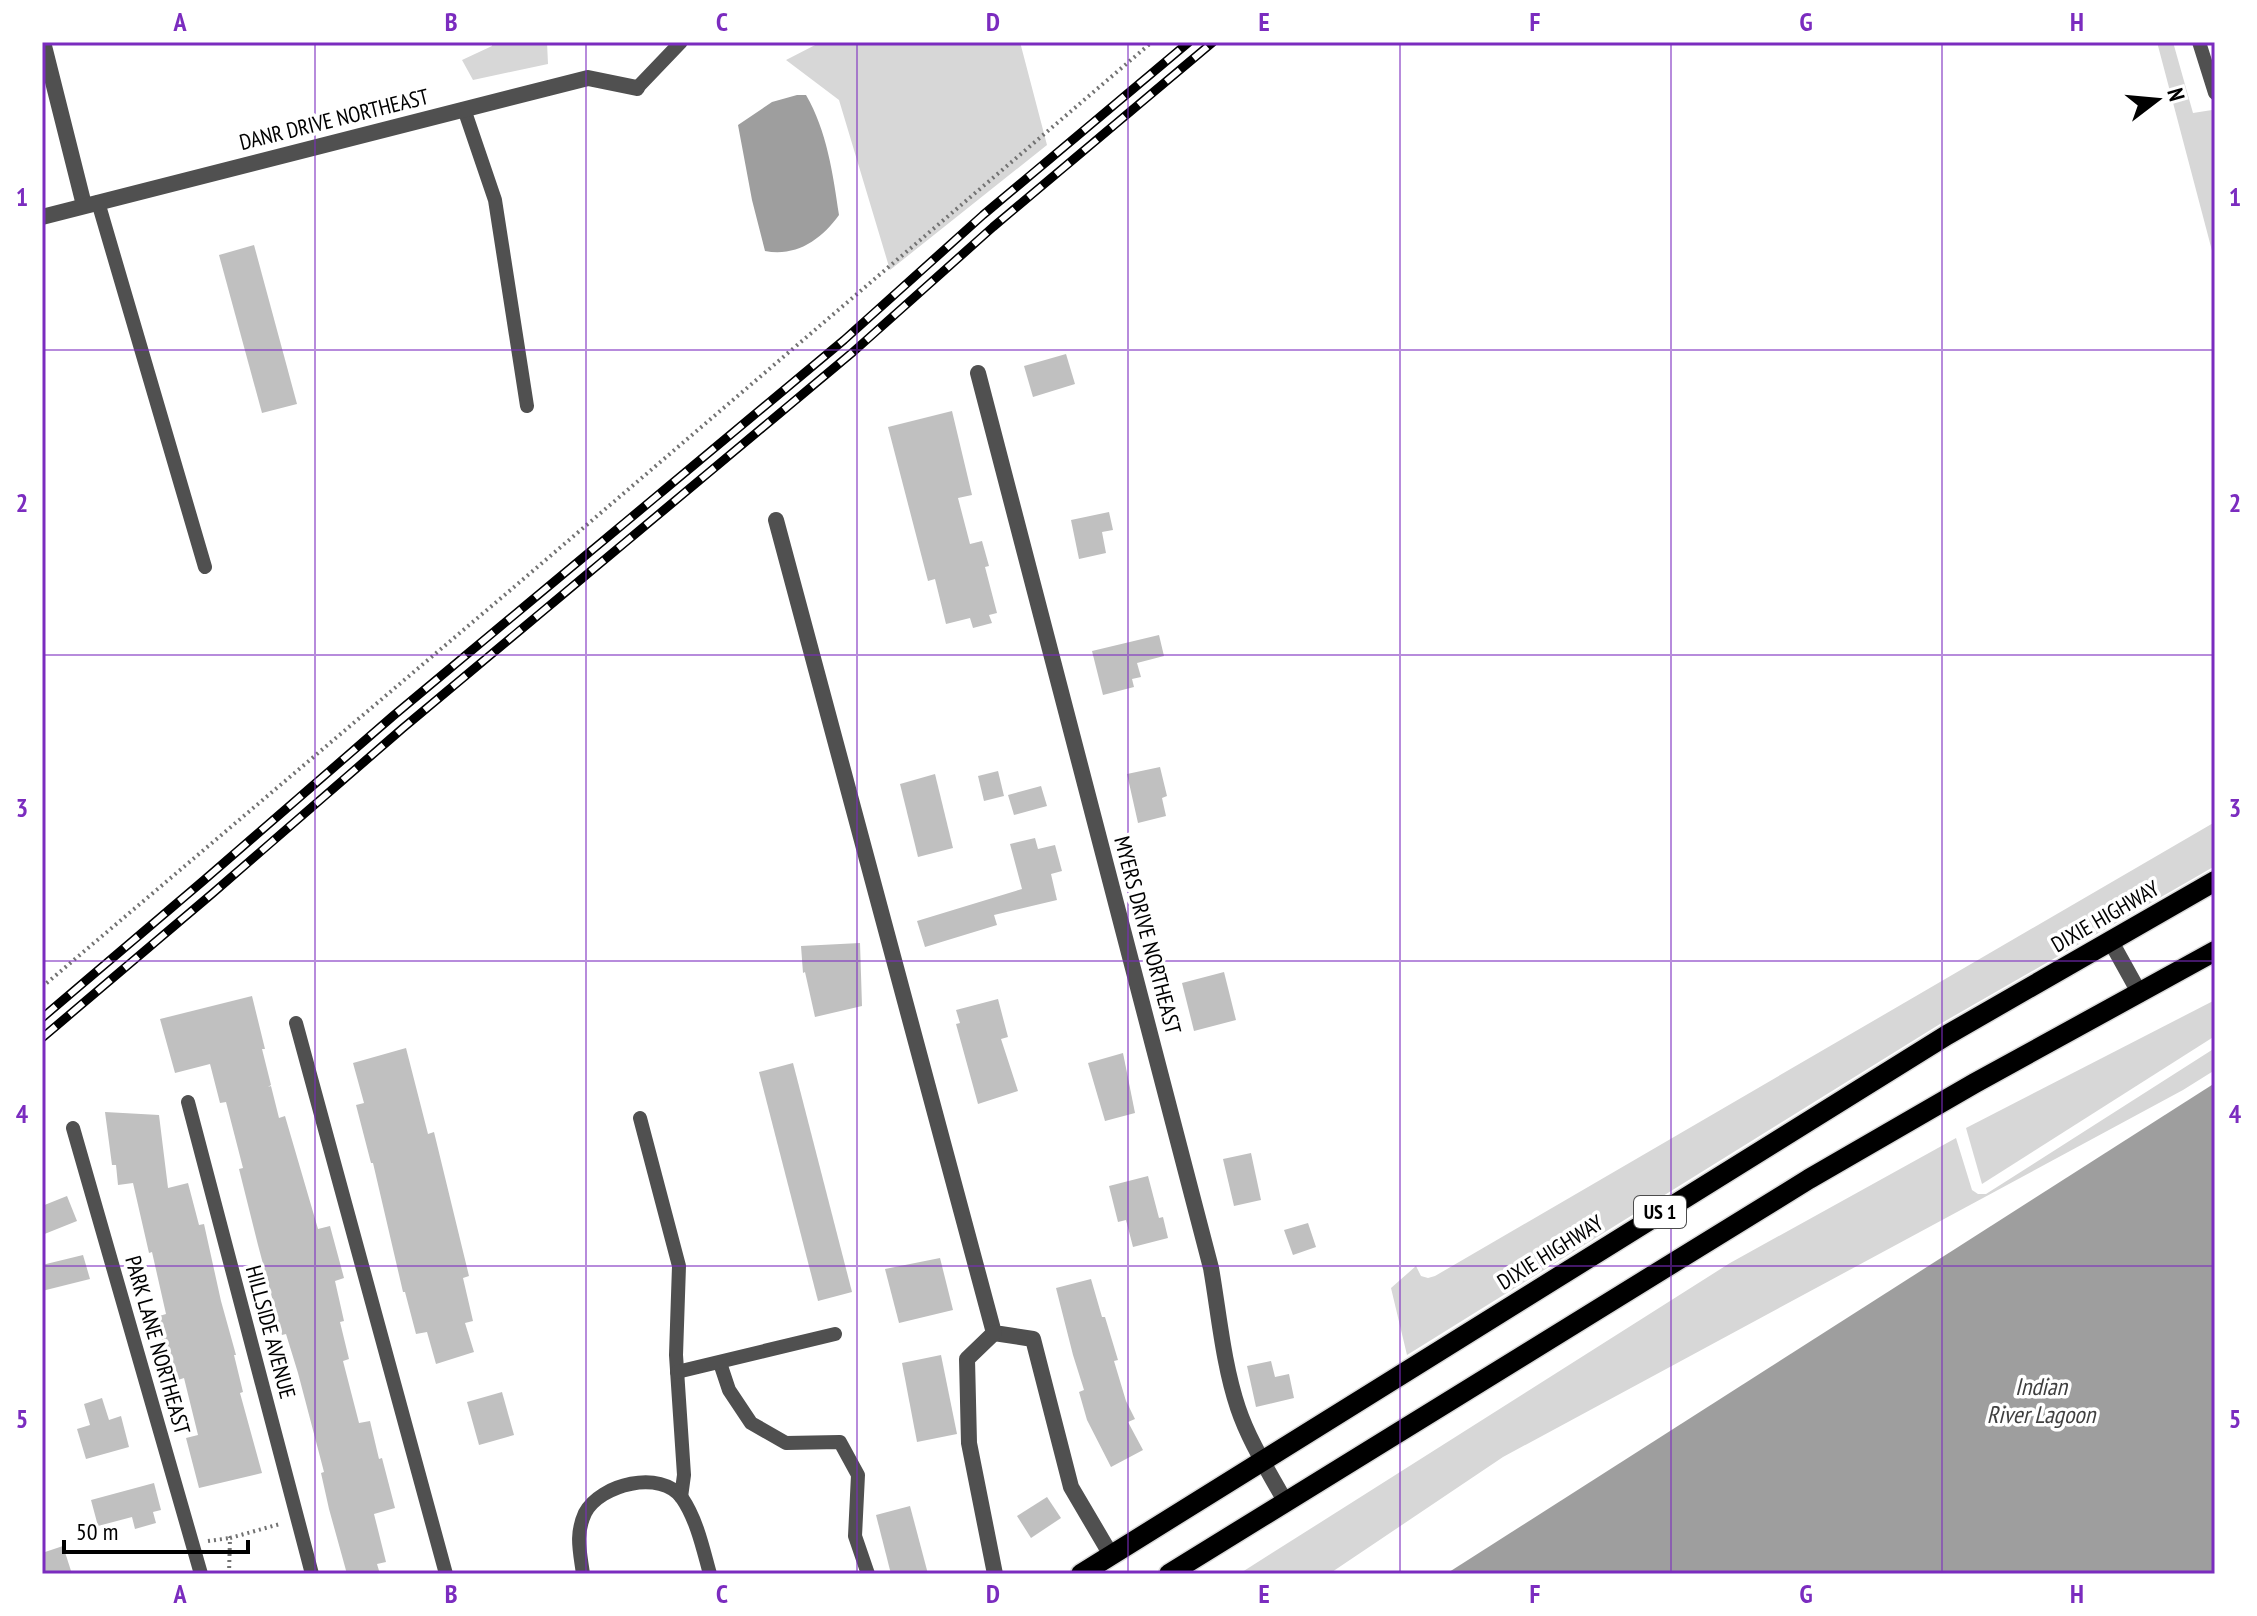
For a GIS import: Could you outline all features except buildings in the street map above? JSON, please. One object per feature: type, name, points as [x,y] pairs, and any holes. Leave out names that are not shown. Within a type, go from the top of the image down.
[{"type":"main road","name":"DIXIE HIGHWAY","points":[[1081,1574],[1947,1035],[2215,881]]},
{"type":"main road","name":"US 1","points":[[1169,1574],[1809,1179],[1975,1083],[2215,951]]},
{"type":"street","points":[[43,42],[91,204]]},
{"type":"street","name":"DANR DRIVE NORTHEAST","points":[[42,217],[588,78],[637,88]]},
{"type":"street","name":"MYERS DRIVE NORTHEAST","points":[[978,373],[1211,1268],[1228,1374],[1239,1411],[1286,1503]]},
{"type":"street","points":[[776,520],[994,1333]]},
{"type":"street","points":[[2110,940],[2140,994]]},
{"type":"street","points":[[994,1333],[1033,1339],[1071,1487],[1111,1555]]},
{"type":"street","points":[[994,1333],[967,1359],[969,1443],[995,1574]]},
{"type":"lane","points":[[637,88],[681,42]]},
{"type":"lane","points":[[2199,42],[2215,93]]},
{"type":"lane","points":[[464,109],[495,200],[527,406]]},
{"type":"lane","points":[[91,204],[205,567]]},
{"type":"lane","points":[[296,1023],[446,1574]]},
{"type":"lane","name":"HILLSIDE AVENUE","points":[[188,1102],[312,1574]]},
{"type":"lane","points":[[640,1118],[679,1266],[677,1372],[684,1475],[681,1497]]},
{"type":"lane","name":"PARK LANE NORTHEAST","points":[[73,1128],[201,1574]]},
{"type":"lane","points":[[677,1372],[835,1334]]},
{"type":"lane","points":[[720,1363],[729,1390],[751,1423],[786,1443],[840,1442],[858,1475],[855,1536],[868,1574]]},
{"type":"lane","points":[[583,1574],[577,1537],[586,1511],[598,1499],[621,1486],[639,1481],[664,1485],[681,1497],[700,1537],[710,1574]]},
{"type":"path","points":[[42,987],[1152,42]]},
{"type":"path","points":[[229,1574],[230,1538],[297,1519]]},
{"type":"shaded area","points":[[492,42],[547,42],[548,64],[473,80],[462,60],[492,46]]},
{"type":"shaded area","points":[[821,42],[1020,42],[1047,145],[890,270],[839,100],[786,60]]},
{"type":"shaded area","points":[[2157,42],[2173,42],[2193,113],[2212,110],[2215,121],[2215,262]]},
{"type":"shaded area","points":[[2215,822],[2215,866],[1940,1024],[1407,1355],[1391,1288],[1416,1266],[1421,1276],[1435,1276]]},
{"type":"shaded area","points":[[2215,1000],[2215,1036],[1982,1184],[1966,1128]]},
{"type":"shaded area","points":[[2215,1048],[2215,1070],[2183,1090],[1503,1457],[1329,1574],[1239,1574],[1730,1263],[1956,1138],[1972,1190],[1986,1194]]},
{"type":"water","points":[[806,95],[819,123],[839,215],[807,245],[787,251],[765,251],[738,125],[772,102]]},
{"type":"water","name":"Indian River Lagoon","points":[[2215,1083],[2215,1574],[1446,1574]]},
{"type":"railway","points":[[42,1018],[393,716],[844,340],[983,215],[1189,42]]},
{"type":"railway","points":[[42,1038],[403,728],[853,352],[993,227],[1213,42]]}]
